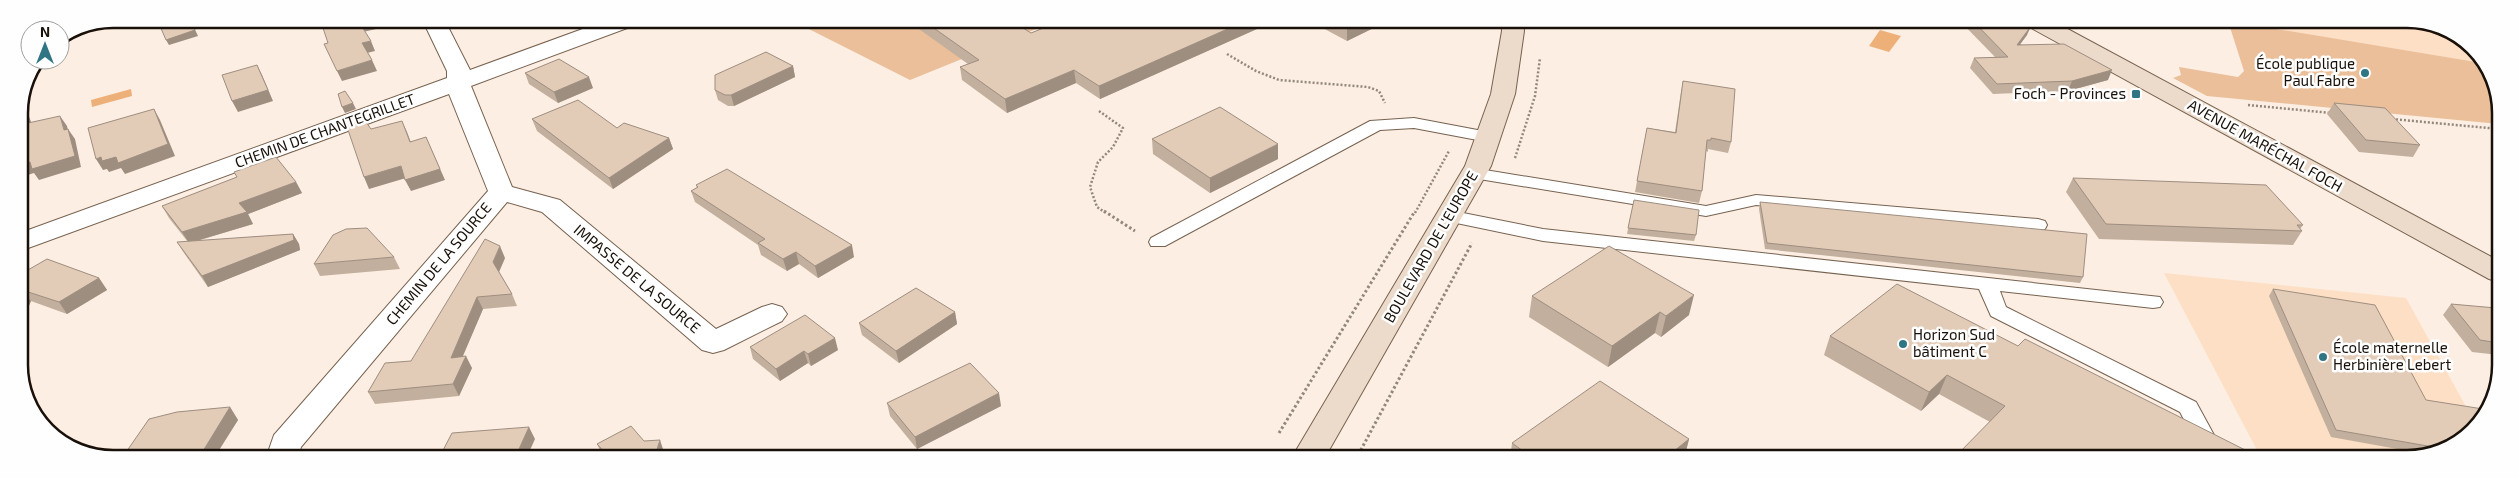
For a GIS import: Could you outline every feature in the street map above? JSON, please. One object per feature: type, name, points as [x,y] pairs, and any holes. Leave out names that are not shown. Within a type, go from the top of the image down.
[{"type":"street","name":"CHEMIN DE LA SOURCE","points":[[284,450],[286,443],[501,192],[459,90],[459,71],[437,28]]},
{"type":"street","name":"CHEMIN DE CHANTEGRILLET","points":[[28,240],[605,28]]},
{"type":"street","name":"BOULEVARD DE L'EUROPE","points":[[1312,450],[1473,174],[1503,94],[1513,28]]},
{"type":"street","name":"AVENUE MARÉCHAL FOCH","points":[[2047,28],[2492,269]]},
{"type":"street","name":"IMPASSE DE LA SOURCE","points":[[501,192],[552,206],[713,343],[772,314]]},
{"type":"lane","points":[[1158,242],[1376,125],[1414,123],[1488,137]]},
{"type":"lane","points":[[1473,174],[1706,211],[1756,200],[2038,225]]},
{"type":"lane","points":[[1448,216],[1543,235],[2153,302]]},
{"type":"lane","points":[[1988,284],[1998,311],[2188,407],[2206,445],[2216,450]]},
{"type":"path","points":[[1227,54],[1265,76],[1288,82],[1363,84],[1379,91],[1394,124]]},
{"type":"path","points":[[2246,105],[2333,113]]},
{"type":"path","points":[[1099,110],[1123,128],[1113,147],[1098,162],[1090,187],[1097,207],[1123,225],[1158,242]]},
{"type":"path","points":[[2392,118],[2492,128]]},
{"type":"path","points":[[1279,433],[1414,214],[1459,132]]},
{"type":"shaded area","points":[[807,28],[1039,28],[910,80]]},
{"type":"shaded area","name":"École publique Paul Fabre","points":[[2230,28],[2270,28],[2475,62],[2487,85],[2490,96],[2492,123],[2207,96],[2173,78],[2181,75],[2179,67],[2238,77],[2244,71]]},
{"type":"shaded area","points":[[2266,28],[2418,28],[2444,36],[2467,52],[2475,62]]},
{"type":"shaded area","points":[[1880,30],[1901,36],[1889,52],[1869,46]]},
{"type":"shaded area","points":[[131,89],[132,96],[92,107],[91,100]]},
{"type":"shaded area","name":"École maternelle Herbinière Lebert","points":[[2164,273],[2406,298],[2473,419],[2463,430],[2449,439],[2434,446],[2418,450],[2257,450]]},
{"type":"building","points":[[161,28],[194,28],[195,30],[166,40]]},
{"type":"building","points":[[323,28],[363,28],[371,41],[362,43],[372,60],[337,71],[324,44],[328,43]]},
{"type":"building","points":[[934,28],[1023,28],[1031,33],[1044,28],[1230,28],[1099,86],[1074,70],[1005,99],[960,67],[979,60]]},
{"type":"building","points":[[1980,28],[2030,28],[2017,45],[2064,44],[2112,70],[2072,81],[1997,84],[1974,58],[2008,57]]},
{"type":"building","points":[[766,52],[793,66],[731,95],[725,95],[715,90],[715,75]]},
{"type":"building","points":[[559,59],[589,77],[554,92],[525,73]]},
{"type":"building","points":[[257,65],[268,90],[232,101],[222,75]]},
{"type":"building","points":[[1683,81],[1735,89],[1731,142],[1711,138],[1711,140],[1707,140],[1702,191],[1637,181],[1647,128],[1676,133]]},
{"type":"building","points":[[345,91],[353,103],[342,107],[338,94]]},
{"type":"building","points":[[578,100],[617,128],[624,123],[669,138],[609,178],[532,119]]},
{"type":"building","points":[[2334,103],[2385,108],[2420,145],[2366,140]]},
{"type":"building","points":[[1220,107],[1278,144],[1210,178],[1152,139]]},
{"type":"building","points":[[154,109],[168,144],[118,163],[116,157],[102,161],[101,157],[96,159],[88,128]]},
{"type":"building","points":[[361,115],[371,129],[402,121],[410,142],[426,137],[440,169],[405,180],[401,166],[364,177],[345,121]]},
{"type":"building","points":[[60,116],[64,130],[68,129],[75,156],[32,169],[30,162],[28,163],[28,123]]},
{"type":"building","points":[[276,157],[296,182],[239,203],[247,212],[182,232],[162,206],[237,177],[234,172]]},
{"type":"building","points":[[727,169],[852,245],[815,266],[796,252],[783,259],[758,243],[765,239],[691,191],[698,187],[696,185]]},
{"type":"building","points":[[2073,178],[2266,185],[2303,225],[2297,225],[2302,231],[2106,224]]},
{"type":"building","points":[[1634,200],[1699,210],[1696,235],[1628,228]]},
{"type":"building","points":[[1760,202],[2087,234],[2083,277],[1767,243]]},
{"type":"building","points":[[367,228],[394,257],[314,264],[333,235],[346,229]]},
{"type":"building","points":[[293,234],[294,240],[202,276],[177,242]]},
{"type":"building","points":[[485,239],[500,246],[493,262],[512,294],[477,297],[451,358],[466,356],[453,384],[368,392],[385,363],[411,361]]},
{"type":"building","points":[[1609,246],[1694,295],[1666,316],[1660,312],[1612,346],[1532,296]]},
{"type":"building","points":[[47,259],[99,278],[59,302],[28,292],[28,270]]},
{"type":"building","points":[[1897,284],[2018,346],[2025,339],[2245,450],[1962,450],[2005,406],[1947,375],[1929,392],[1830,336]]},
{"type":"building","points":[[916,288],[955,312],[896,351],[859,323]]},
{"type":"building","points":[[2273,289],[2375,305],[2426,400],[2480,408],[2463,430],[2431,447],[2336,430]]},
{"type":"building","points":[[2451,304],[2492,308],[2492,342],[2480,340]]},
{"type":"building","points":[[805,315],[835,338],[808,354],[804,351],[776,369],[750,347]]},
{"type":"building","points":[[970,363],[999,393],[915,437],[887,403]]},
{"type":"building","points":[[1600,381],[1689,439],[1675,450],[1522,450],[1512,443]]},
{"type":"building","points":[[230,407],[204,450],[128,450],[149,419],[177,412]]},
{"type":"building","points":[[631,426],[644,441],[660,440],[657,450],[603,450],[597,444]]},
{"type":"building","points":[[529,427],[519,450],[443,450],[452,433]]},
{"type":"place","name":"École publique Paul Fabre","points":[[2365,73]]},
{"type":"place","name":"Foch - Provinces","points":[[2136,94]]},
{"type":"place","name":"Horizon Sud bâtiment C","points":[[1903,344]]},
{"type":"place","name":"École maternelle Herbinière Lebert","points":[[2323,357]]}]
